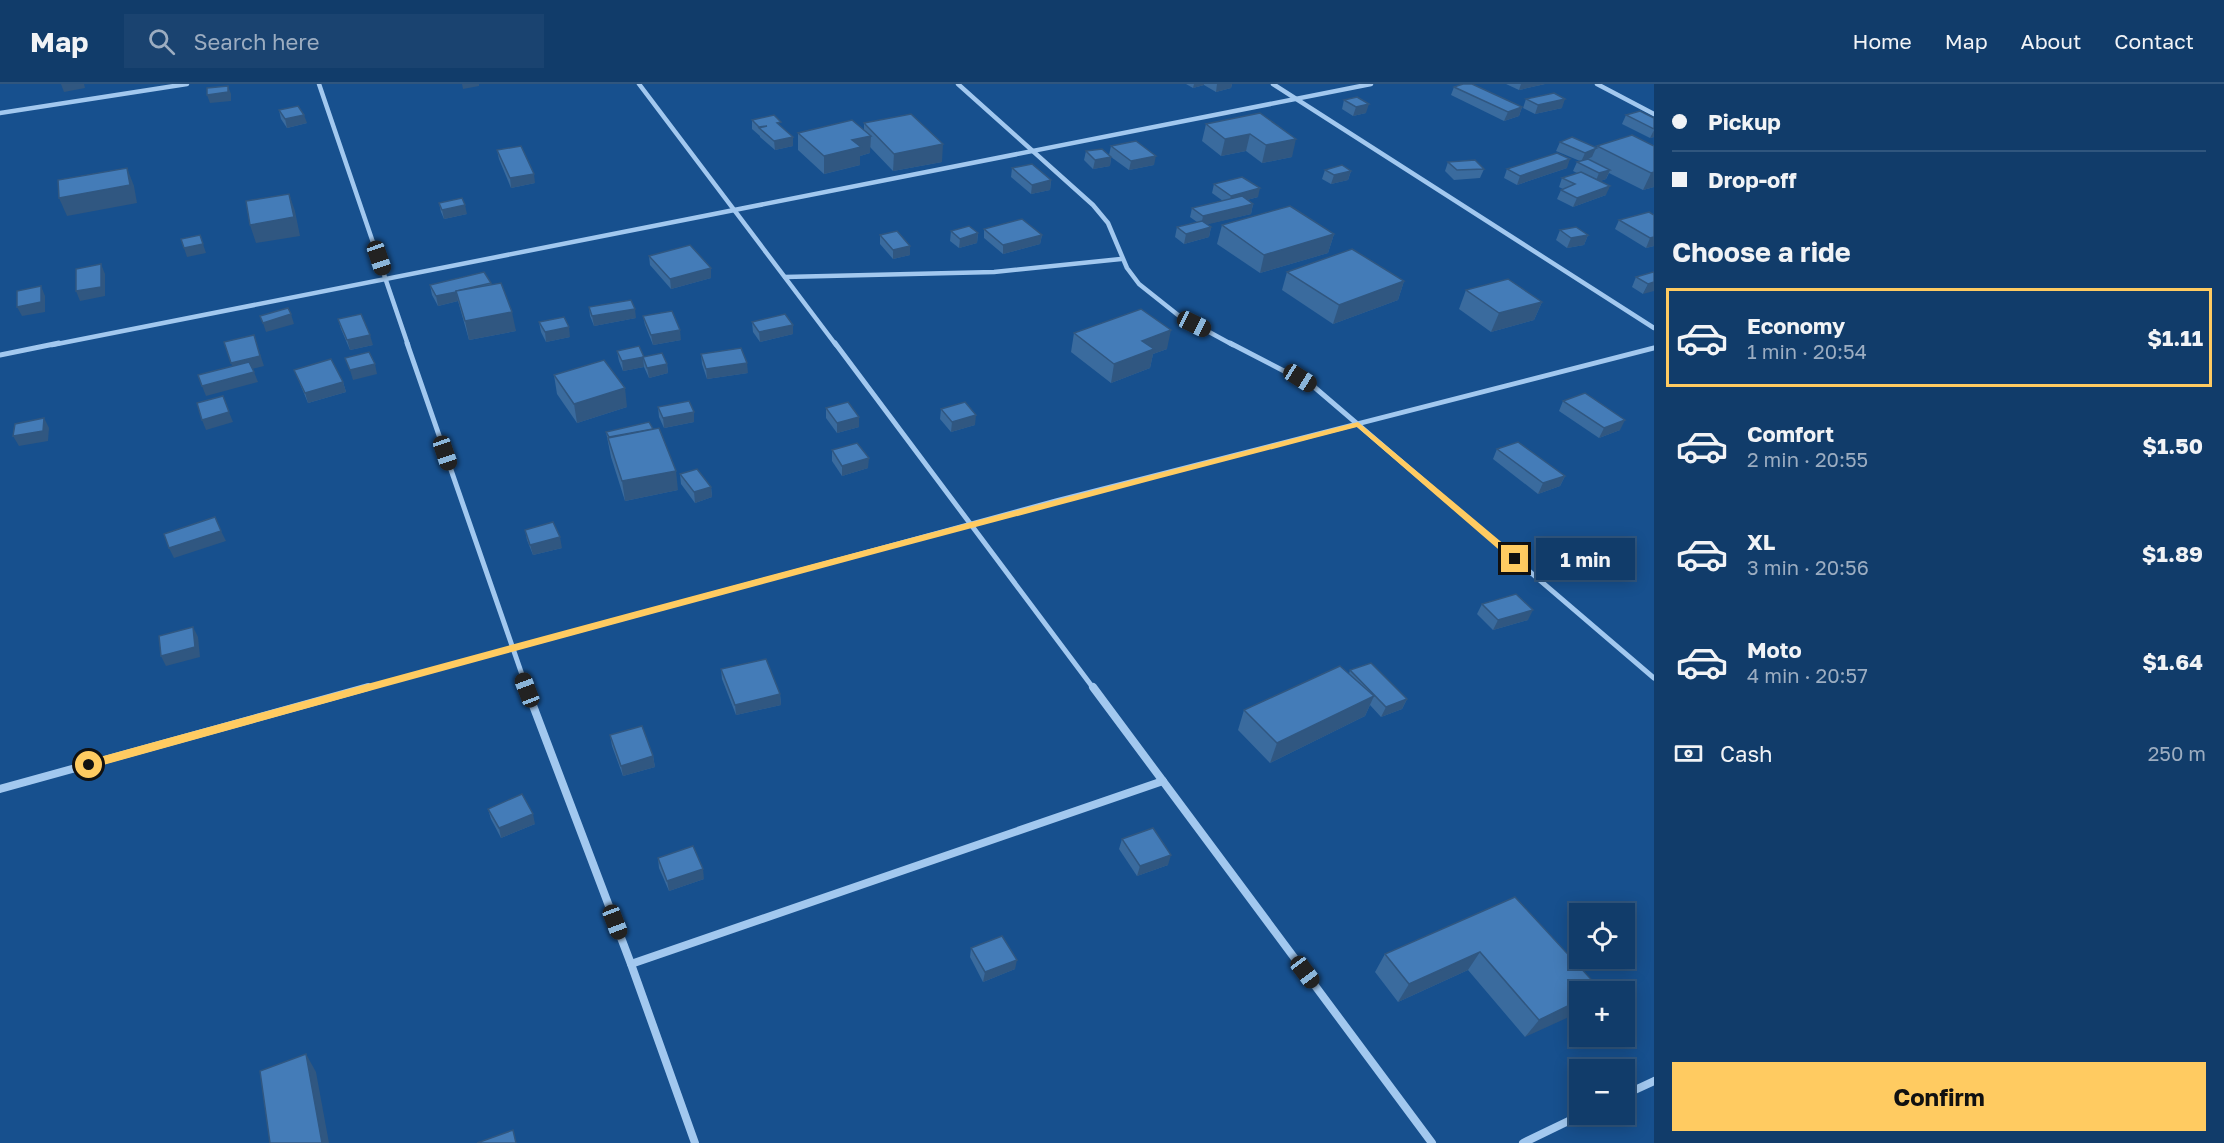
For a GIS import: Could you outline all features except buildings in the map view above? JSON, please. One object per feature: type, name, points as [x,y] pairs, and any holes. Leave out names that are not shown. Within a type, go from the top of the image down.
[{"type":"street","points":[[0,113],[187,84]]},
{"type":"street","points":[[319,84],[511,647],[631,964],[695,1143]]},
{"type":"street","points":[[639,84],[972,524],[1432,1143]]},
{"type":"street","points":[[958,84],[1034,150],[1092,205],[1108,223],[1121,259],[1138,283],[1162,304],[1194,324],[1287,370],[1313,386],[1654,678]]},
{"type":"street","points":[[1273,84],[1654,328]]},
{"type":"street","points":[[0,355],[1371,84]]},
{"type":"street","points":[[1597,84],[1654,114]]},
{"type":"street","points":[[785,277],[994,272],[1121,259]]},
{"type":"street","points":[[0,789],[511,647],[756,584],[972,524],[1654,348]]},
{"type":"street","points":[[631,964],[1163,781]]},
{"type":"street","points":[[1635,1090],[1654,1082]]},
{"type":"street","points":[[1522,1143],[1569,1121]]},
{"type":"route","points":[[89,765],[511,647],[1358,424],[1515,559]]}]
